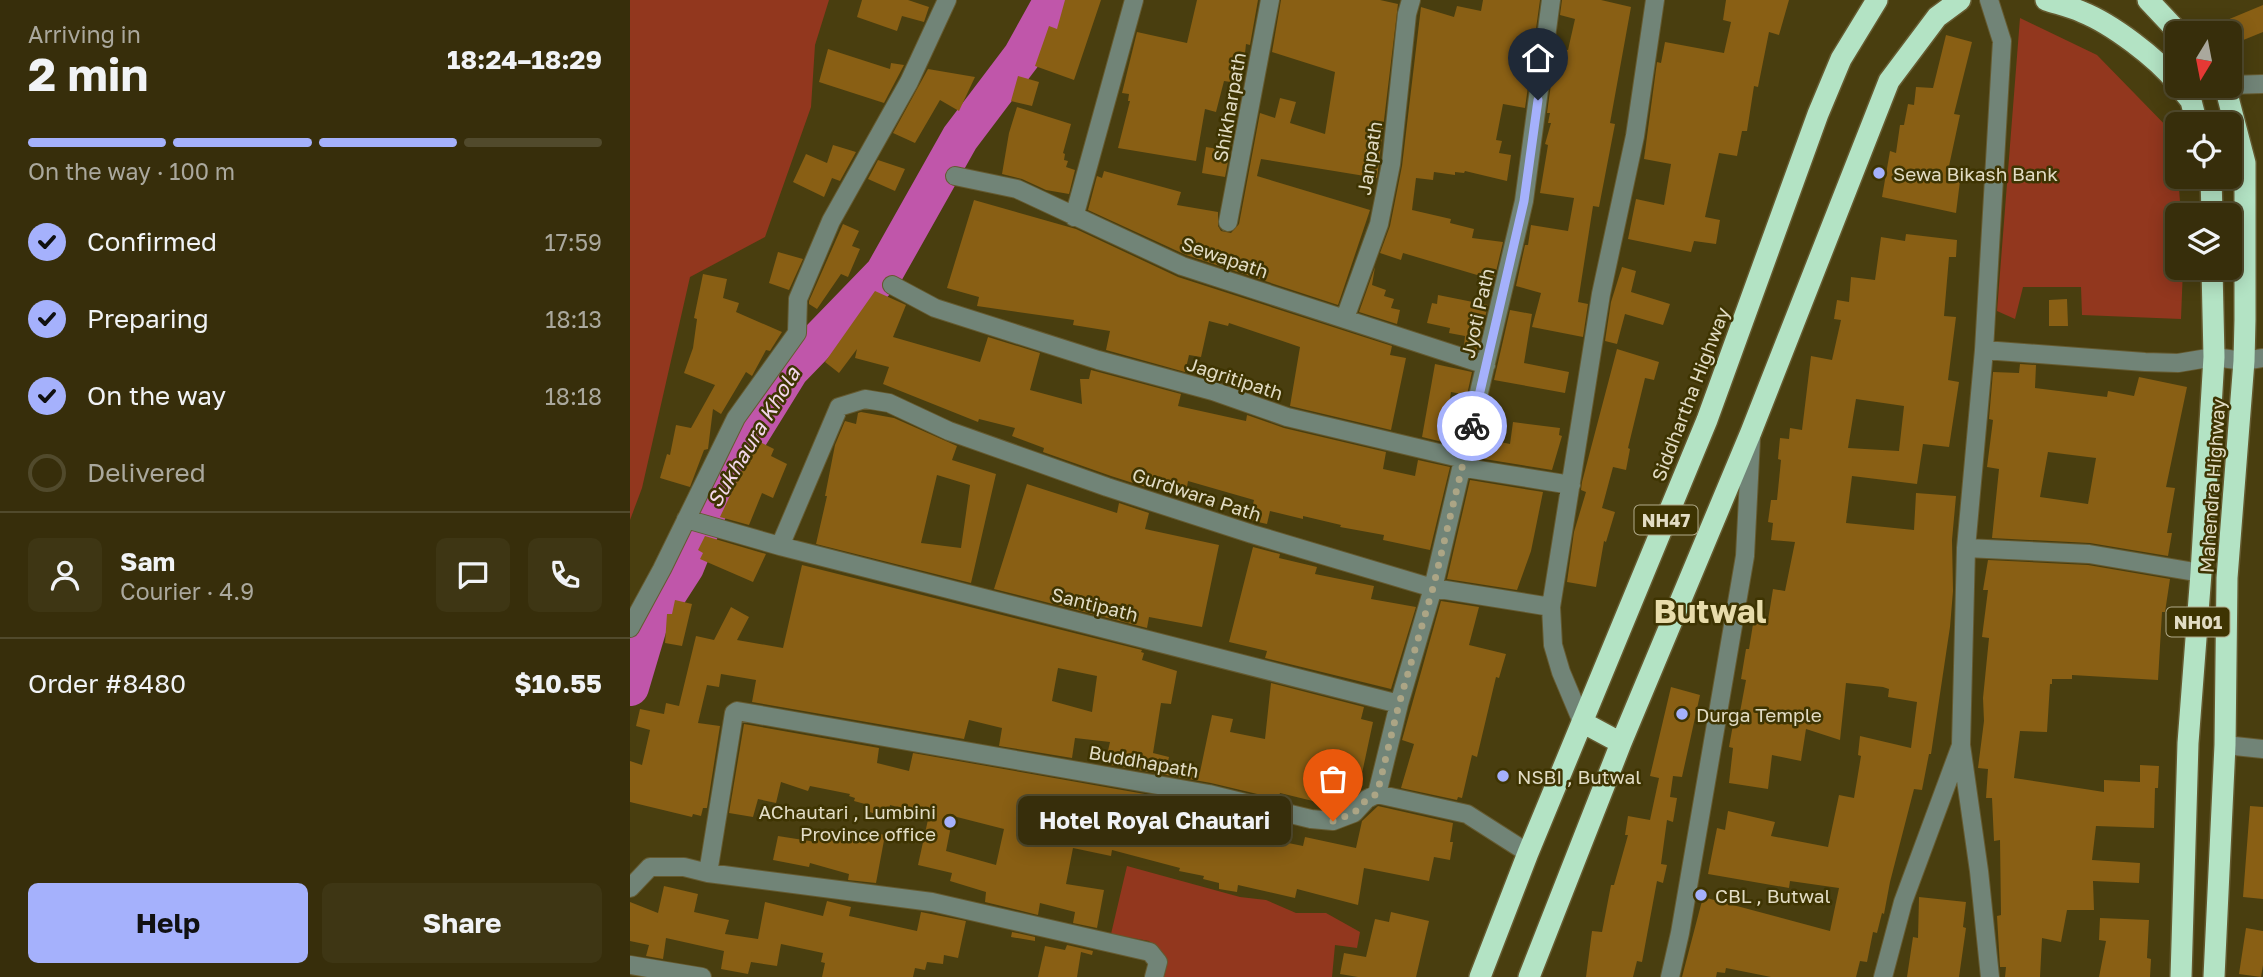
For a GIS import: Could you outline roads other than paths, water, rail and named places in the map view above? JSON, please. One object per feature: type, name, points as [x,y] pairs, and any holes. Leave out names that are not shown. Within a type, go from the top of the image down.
[{"type":"highway","name":"NH47","points":[[1862,23],[1877,0]]},
{"type":"highway","name":"NH47","points":[[1529,977],[1620,743],[1751,432],[1889,81],[1937,17],[1959,0]]},
{"type":"highway","points":[[2046,0],[2084,12],[2135,44],[2165,69]]},
{"type":"highway","points":[[2148,0],[2168,21]]},
{"type":"highway","name":"Siddhartha Highway","points":[[1480,977],[1528,853],[1707,420],[1818,114],[1841,59],[1862,23]]},
{"type":"highway","name":"Mahendra Highway","points":[[2214,977],[2225,745],[2227,578],[2254,360],[2245,163],[2230,98]]},
{"type":"highway","name":"Mahendra Highway","points":[[2181,977],[2188,743],[2202,573],[2214,357],[2212,280]]},
{"type":"highway","points":[[1582,722],[1620,743]]},
{"type":"street","points":[[630,628],[736,418],[797,332],[798,299],[831,221],[909,82],[947,0]]},
{"type":"street","points":[[1074,217],[1134,0]]},
{"type":"street","name":"Shikharpath","points":[[1228,222],[1270,0]]},
{"type":"street","name":"Janpath","points":[[1345,318],[1379,224],[1391,164],[1407,14],[1411,0]]},
{"type":"street","name":"Jyoti Path","points":[[1377,794],[1399,704],[1433,588],[1524,201],[1551,0]]},
{"type":"street","points":[[1582,722],[1553,645],[1551,607],[1601,294],[1635,136],[1655,0]]},
{"type":"street","points":[[1862,23],[1863,0]]},
{"type":"street","points":[[1989,0],[2002,40],[1983,351],[1966,548],[1961,745],[1979,870],[1990,977]]},
{"type":"street","points":[[2242,85],[2263,84]]},
{"type":"street","name":"Sewapath","points":[[955,176],[1017,189],[1182,266],[1486,365]]},
{"type":"street","name":"Jagritipath","points":[[892,285],[935,308],[1098,360],[1213,391],[1287,417],[1464,459],[1472,468],[1571,485]]},
{"type":"street","points":[[1983,351],[2145,362],[2178,363],[2214,357],[2254,360]]},
{"type":"street","name":"Gurdwara Path","points":[[780,546],[839,407],[865,399],[889,402],[949,430],[1107,487],[1252,534],[1433,588],[1551,607]]},
{"type":"street","points":[[1671,977],[1745,556],[1751,432]]},
{"type":"street","name":"Santipath","points":[[686,519],[780,546],[1399,704]]},
{"type":"street","points":[[1966,548],[2089,554],[2202,573]]},
{"type":"street","name":"Buddhapath","points":[[708,873],[734,713],[741,711],[1209,794],[1311,819],[1333,821],[1354,813],[1367,799],[1377,794]]},
{"type":"street","points":[[1883,977],[1903,902],[1961,745]]},
{"type":"street","points":[[2225,745],[2263,749]]},
{"type":"street","points":[[1377,794],[1467,814],[1528,853]]},
{"type":"street","points":[[630,888],[650,867],[684,867],[708,873],[932,902],[1150,952],[1158,962],[1154,977]]},
{"type":"street","points":[[630,965],[702,977]]},
{"type":"waterway","name":"Sukhaura Khola","points":[[630,687],[649,623],[685,567],[718,486],[790,370],[884,273],[960,138],[1022,56],[1053,0]]},
{"type":"place","name":"Sewa Bikash Bank","points":[[1879,173]]},
{"type":"place","name":"Durga Temple","points":[[1682,714]]},
{"type":"place","name":"NSBI , Butwal","points":[[1503,776]]},
{"type":"place","name":"Hotel Royal Chautari","points":[[1333,821]]},
{"type":"place","name":"AChautari , Lumbini Province office","points":[[950,822]]},
{"type":"place","name":"CBL , Butwal","points":[[1701,895]]},
{"type":"district","name":"Butwal","points":[[1710,610]]}]
